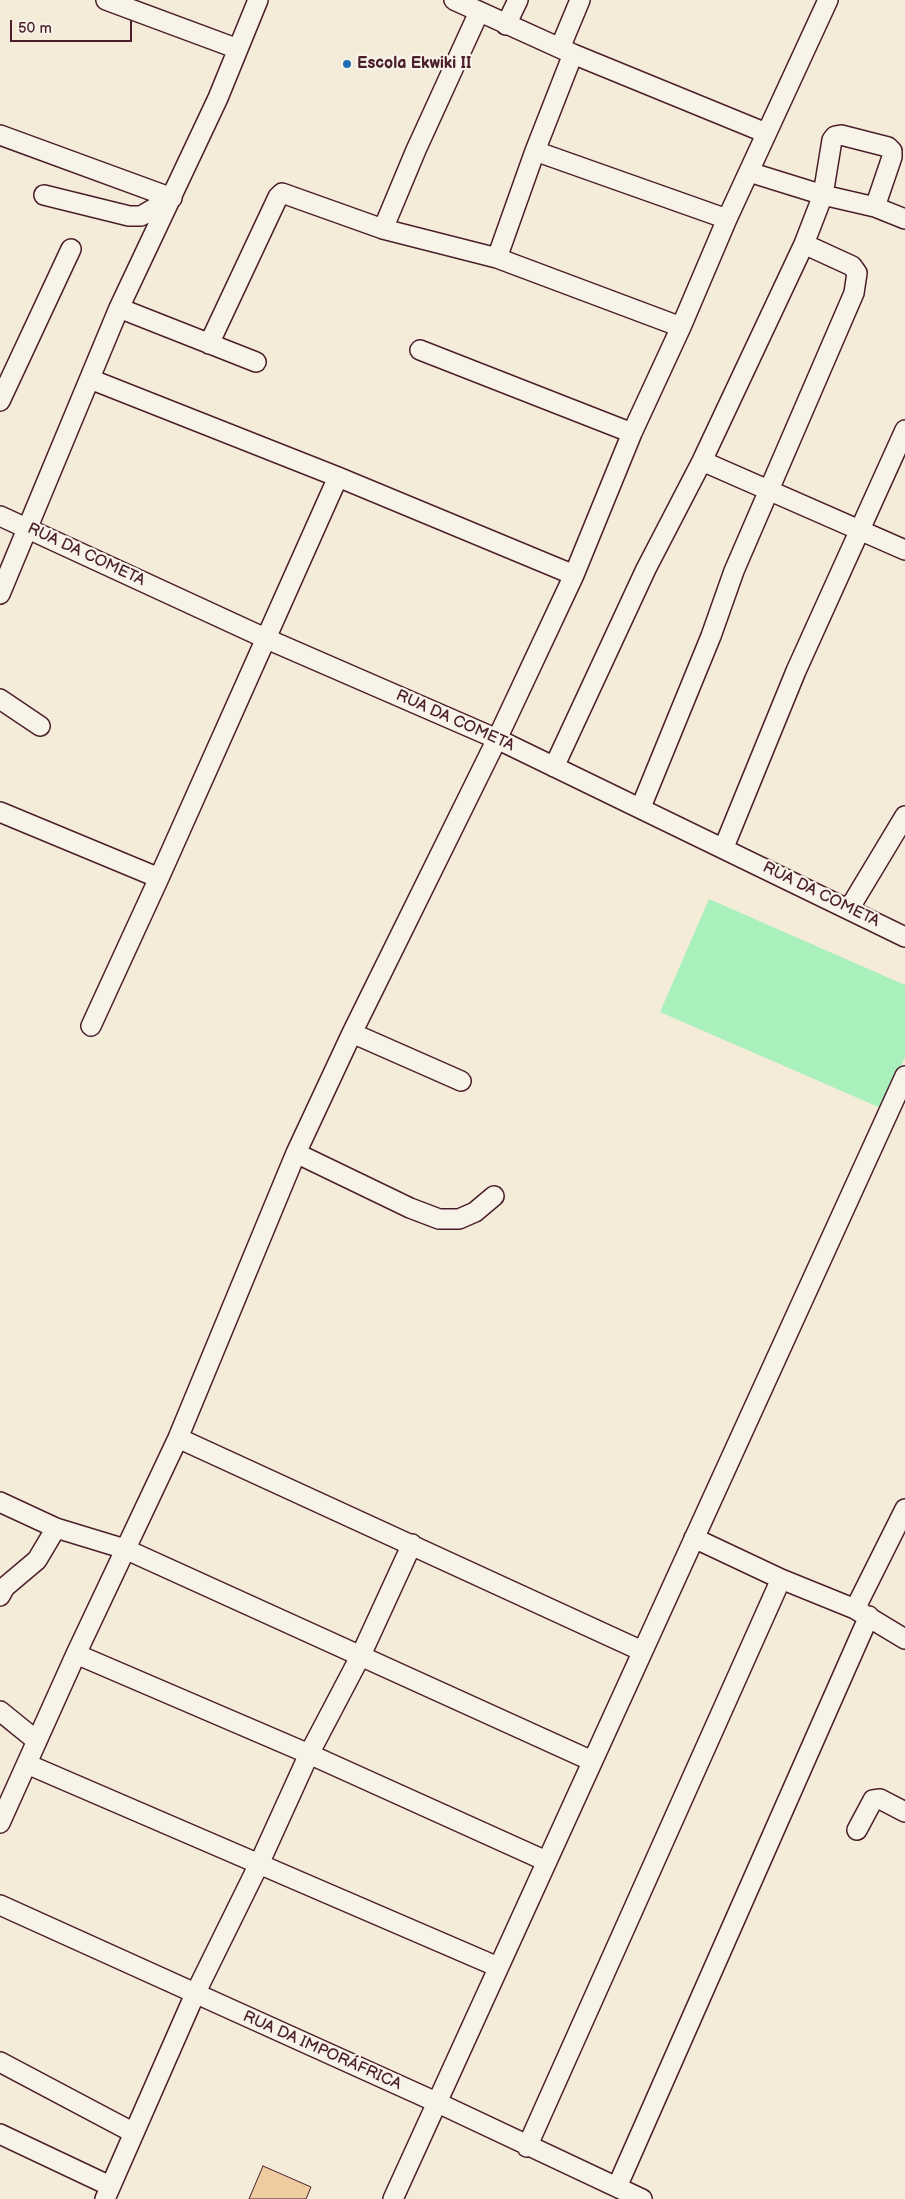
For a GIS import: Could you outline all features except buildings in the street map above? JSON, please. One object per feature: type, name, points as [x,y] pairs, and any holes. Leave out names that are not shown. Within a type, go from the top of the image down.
[{"type":"street","points":[[106,0],[238,49]]},
{"type":"street","points":[[0,594],[120,308],[218,98],[258,0]]},
{"type":"street","points":[[454,0],[566,51],[766,133]]},
{"type":"street","points":[[506,25],[518,0]]},
{"type":"street","points":[[497,258],[534,151],[580,0]]},
{"type":"street","points":[[0,1823],[76,1654],[178,1438],[296,1153],[352,1033],[497,739],[574,575],[632,433],[681,327],[727,219],[828,0]]},
{"type":"street","points":[[382,229],[478,12]]},
{"type":"street","points":[[0,135],[172,198]]},
{"type":"street","points":[[554,767],[646,569],[702,461],[804,244],[823,196],[832,140],[835,136],[841,135],[888,147],[892,151],[875,207]]},
{"type":"street","points":[[534,151],[727,219]]},
{"type":"street","points":[[749,172],[823,196],[875,207],[905,219]]},
{"type":"street","points":[[208,344],[254,252],[278,197],[282,193],[382,229],[497,258],[681,327]]},
{"type":"street","points":[[44,195],[129,216],[141,216],[172,198]]},
{"type":"street","points":[[641,807],[707,645],[734,571],[770,491],[857,283],[857,272],[852,266],[804,244]]},
{"type":"street","points":[[0,402],[71,249]]},
{"type":"street","points":[[120,308],[256,362]]},
{"type":"street","points":[[420,350],[632,433]]},
{"type":"street","points":[[90,379],[338,477],[574,575]]},
{"type":"street","points":[[724,847],[796,670],[905,430]]},
{"type":"street","points":[[702,461],[905,550]]},
{"type":"street","points":[[91,1026],[267,639],[338,477]]},
{"type":"street","name":"RUA DA COMETA","points":[[0,516],[267,639],[497,739],[724,847],[905,937]]},
{"type":"street","points":[[0,699],[40,726]]},
{"type":"street","points":[[0,812],[159,878]]},
{"type":"street","points":[[849,909],[905,816]]},
{"type":"street","points":[[352,1033],[461,1081]]},
{"type":"street","points":[[393,2199],[905,1076]]},
{"type":"street","points":[[296,1153],[410,1208],[439,1219],[459,1220],[475,1212],[494,1196]]},
{"type":"street","points":[[178,1438],[642,1651]]},
{"type":"street","points":[[0,1502],[56,1528],[126,1549],[592,1762]]},
{"type":"street","points":[[617,2188],[905,1509]]},
{"type":"street","points":[[2,1589],[37,1560],[56,1528]]},
{"type":"street","points":[[694,1538],[781,1579],[862,1613],[905,1639]]},
{"type":"street","points":[[0,2134],[108,2192],[195,1994],[259,1864],[309,1754],[361,1655],[412,1544]]},
{"type":"street","points":[[527,2146],[781,1579]]},
{"type":"street","points":[[76,1654],[309,1754],[546,1861]]},
{"type":"street","points":[[0,1711],[37,1741]]},
{"type":"street","points":[[26,1764],[498,1967]]},
{"type":"street","points":[[857,1830],[873,1800],[880,1799],[905,1812]]},
{"type":"street","name":"RUA DA IMPORÁFRICA","points":[[0,1905],[436,2102],[642,2199]]},
{"type":"street","points":[[0,2062],[134,2133]]},
{"type":"green space","points":[[709,899],[905,985],[905,1057],[883,1109],[660,1012]]},
{"type":"place","name":"Escola Ekwiki II","points":[[347,64]]}]
